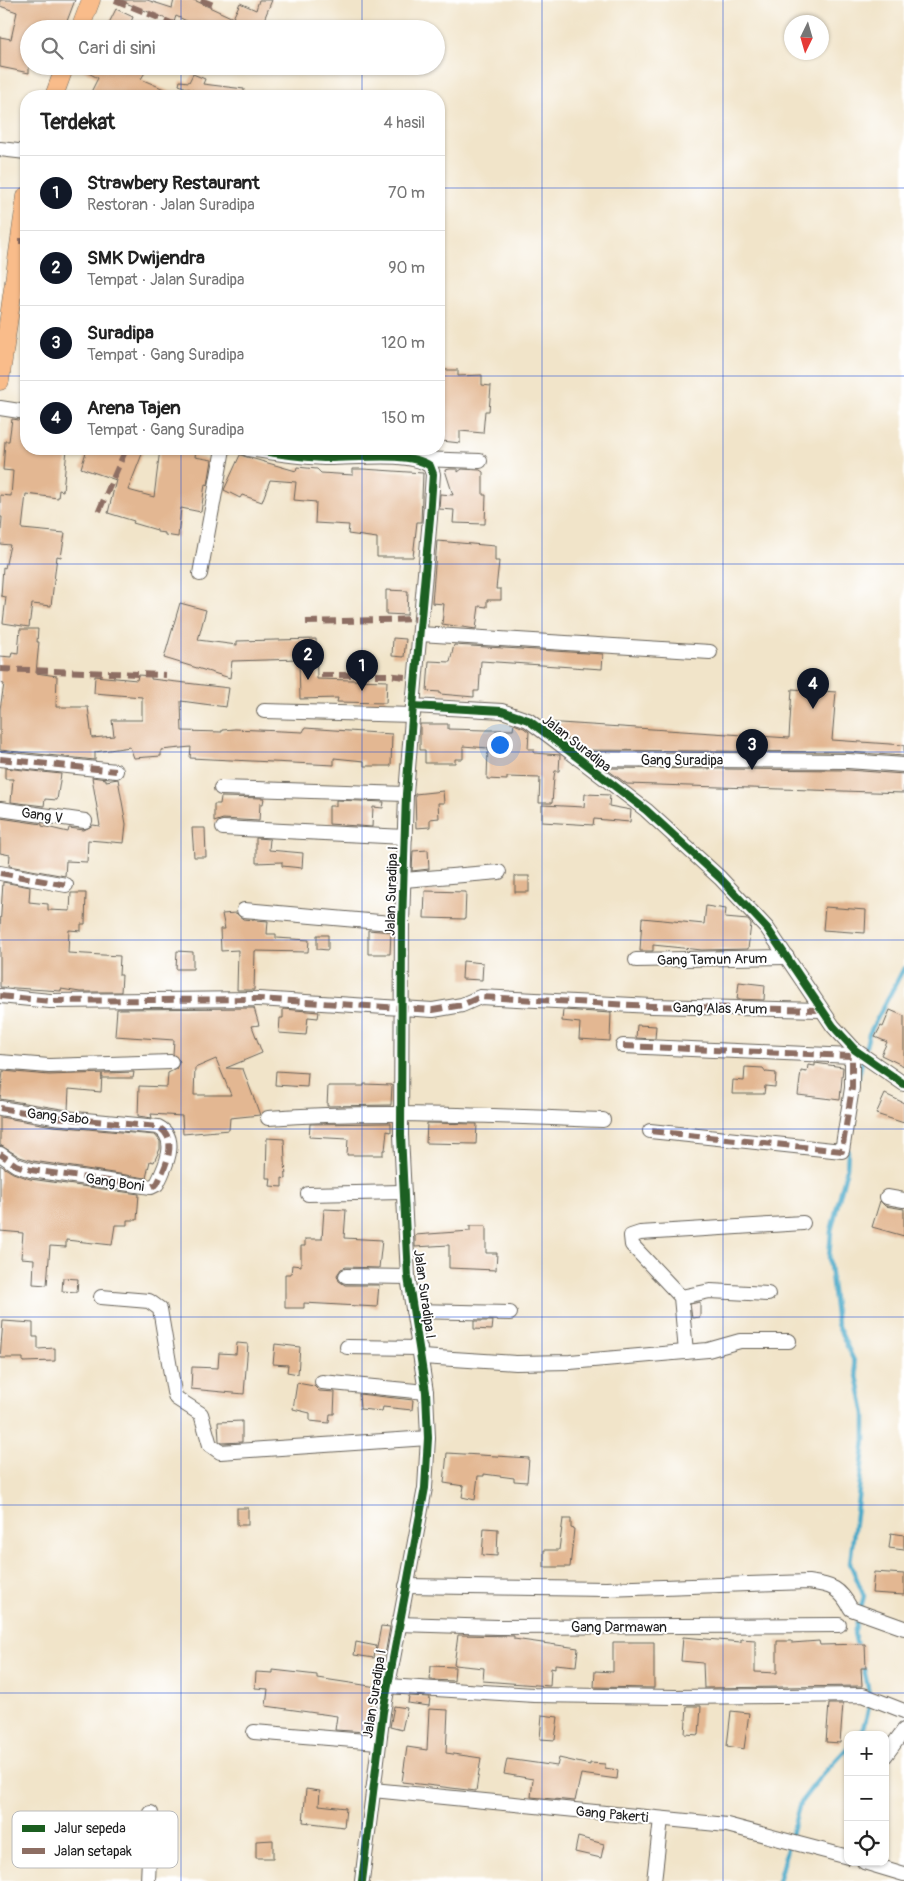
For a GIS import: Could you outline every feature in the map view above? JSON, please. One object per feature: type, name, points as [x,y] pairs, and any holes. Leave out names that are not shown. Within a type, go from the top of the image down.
[{"type":"main road","points":[[83,20],[91,0]]},
{"type":"main road","points":[[56,90],[62,75]]},
{"type":"main road","points":[[0,381],[19,291],[20,277]]},
{"type":"street","points":[[0,148],[20,151]]},
{"type":"street","points":[[0,408],[20,411]]},
{"type":"street","points":[[200,574],[222,455]]},
{"type":"street","points":[[298,455],[323,458],[480,462]]},
{"type":"street","points":[[413,710],[433,474],[430,466],[418,459]]},
{"type":"street","points":[[420,634],[710,652]]},
{"type":"street","name":"Jalan Suradipa I","points":[[362,1881],[378,1742],[398,1624],[425,1488],[428,1438],[426,1392],[408,1277],[402,1192],[402,924],[406,794],[413,710]]},
{"type":"street","name":"Jalan Suradipa","points":[[264,711],[490,710],[513,714],[528,720],[646,810],[720,878],[756,915],[788,957],[821,1010],[852,1052],[904,1084]]},
{"type":"street","points":[[0,759],[116,772]]},
{"type":"street","name":"Gang Suradipa","points":[[579,759],[848,761],[904,765]]},
{"type":"street","points":[[221,788],[406,794]]},
{"type":"street","name":"Gang V","points":[[0,809],[85,821]]},
{"type":"street","points":[[223,828],[405,837]]},
{"type":"street","points":[[404,880],[499,872]]},
{"type":"street","points":[[0,873],[66,885]]},
{"type":"street","points":[[244,910],[402,924]]},
{"type":"street","name":"Gang Tamun Arum","points":[[636,960],[788,957]]},
{"type":"street","name":"Gang Alas Arum","points":[[0,996],[50,1001],[258,999],[401,1010],[450,1008],[480,997],[619,1004],[821,1010]]},
{"type":"street","points":[[623,1046],[852,1052],[852,1088],[842,1151],[650,1130]]},
{"type":"street","points":[[0,1062],[49,1066],[171,1062]]},
{"type":"street","name":"Gang Sabo","points":[[0,1108],[54,1117],[116,1122]]},
{"type":"street","points":[[268,1118],[308,1115],[401,1115],[603,1120]]},
{"type":"street","name":"Gang Boni","points":[[0,1154],[16,1165],[31,1170],[151,1187],[157,1184],[170,1148],[169,1137],[158,1127],[116,1122]]},
{"type":"street","points":[[308,1194],[402,1192]]},
{"type":"street","points":[[887,1197],[904,1200]]},
{"type":"street","points":[[686,1352],[681,1297],[632,1245],[630,1241],[632,1235],[803,1223]]},
{"type":"street","points":[[346,1276],[408,1277]]},
{"type":"street","points":[[681,1297],[710,1291],[768,1294]]},
{"type":"street","points":[[101,1297],[148,1301],[160,1309],[176,1398],[201,1414],[210,1445],[220,1452],[428,1438]]},
{"type":"street","points":[[413,1311],[510,1313]]},
{"type":"street","points":[[346,1346],[516,1363],[570,1362],[708,1350],[740,1341],[789,1341]]},
{"type":"street","points":[[322,1382],[426,1392]]},
{"type":"street","points":[[406,1586],[606,1589],[808,1582],[823,1584],[842,1593],[851,1609],[904,1628]]},
{"type":"street","name":"Gang Darmawan","points":[[398,1624],[498,1627],[839,1625]]},
{"type":"street","points":[[387,1686],[534,1695],[863,1695],[904,1711]]},
{"type":"street","points":[[889,1751],[904,1730]]},
{"type":"street","points":[[254,1732],[378,1742]]},
{"type":"street","name":"Gang Pakerti","points":[[373,1790],[727,1824],[844,1856]]},
{"type":"street","points":[[654,1881],[661,1818]]},
{"type":"street","points":[[877,1866],[904,1874]]},
{"type":"street","points":[[148,1881],[149,1868]]},
{"type":"building","points":[[0,0],[75,0],[67,20],[20,20],[20,71],[0,67],[0,37],[11,39],[17,12],[0,6]]},
{"type":"building","points":[[118,0],[147,0],[172,8],[174,0],[194,0],[233,18],[240,3],[256,10],[259,0],[272,0],[264,20],[185,20],[176,16],[175,20],[169,20]]},
{"type":"building","points":[[116,9],[133,17],[132,20],[110,20]]},
{"type":"building","points":[[92,75],[143,75],[141,79],[166,90],[92,90],[98,78]]},
{"type":"building","points":[[192,75],[195,75],[205,79],[203,84],[244,90],[192,90],[179,85],[180,81],[189,82]]},
{"type":"building","points":[[445,370],[458,370],[458,376],[482,375],[482,385],[491,386],[489,411],[485,411],[483,433],[460,431],[460,443],[445,441]]},
{"type":"building","points":[[12,419],[20,420],[20,455],[66,455],[63,491],[59,490],[58,498],[26,494],[22,529],[65,533],[61,557],[57,556],[51,606],[32,604],[29,627],[3,623],[6,597],[1,596],[3,567],[5,568],[10,545],[0,544],[2,517],[0,517],[0,495],[11,496],[13,471],[3,470],[5,441],[9,441]]},
{"type":"building","points":[[85,455],[142,455],[128,490],[154,497],[159,455],[195,455],[195,457],[212,460],[208,485],[205,484],[201,512],[181,508],[178,537],[165,535],[165,533],[157,532],[157,530],[133,523],[134,521],[108,513],[116,480],[81,468]]},
{"type":"building","points":[[240,455],[296,471],[297,467],[317,469],[321,473],[353,475],[353,469],[423,473],[421,522],[417,522],[413,557],[377,557],[377,538],[348,534],[349,525],[315,523],[316,502],[294,500],[296,482],[270,480],[262,502],[242,495],[240,498],[224,490]]},
{"type":"building","points":[[458,469],[458,472],[462,469],[480,470],[483,472],[483,495],[486,495],[485,524],[453,523],[454,510],[439,509],[440,494],[453,495],[445,470]]},
{"type":"building","points":[[437,541],[495,546],[495,561],[499,561],[496,589],[501,589],[501,600],[487,600],[487,607],[479,606],[476,629],[442,624],[444,604],[432,603]]},
{"type":"building","points":[[386,590],[408,591],[407,615],[386,614]]},
{"type":"building","points":[[180,603],[206,610],[198,640],[237,645],[237,641],[316,639],[317,679],[387,681],[386,703],[337,702],[338,698],[300,699],[299,659],[232,661],[230,678],[164,658]]},
{"type":"building","points":[[20,629],[38,629],[37,642],[39,642],[36,673],[57,676],[56,707],[88,707],[92,738],[114,736],[112,720],[142,720],[142,697],[94,693],[95,676],[137,680],[138,675],[151,676],[151,679],[229,688],[226,707],[181,701],[182,731],[222,732],[222,730],[235,729],[303,732],[305,728],[392,734],[391,766],[364,766],[364,761],[334,758],[334,765],[190,758],[191,747],[161,750],[161,756],[134,758],[130,747],[95,752],[95,760],[0,750],[0,709],[4,684],[0,683],[0,656],[11,657],[12,652],[18,653]]},
{"type":"building","points":[[393,638],[406,639],[404,657],[392,656]]},
{"type":"building","points":[[454,645],[603,654],[602,669],[481,661],[479,691],[474,691],[474,697],[427,691],[429,661],[450,662]]},
{"type":"building","points":[[792,689],[836,692],[832,740],[904,745],[904,756],[848,752],[582,750],[545,722],[789,738]]},
{"type":"building","points":[[420,724],[448,724],[448,729],[513,730],[514,724],[524,728],[529,732],[528,749],[534,749],[534,753],[560,755],[559,771],[555,771],[554,777],[552,803],[539,803],[540,778],[507,777],[507,780],[487,779],[488,748],[463,746],[463,759],[455,759],[455,763],[425,763],[425,750],[420,750]]},
{"type":"building","points":[[5,768],[61,774],[57,800],[45,799],[44,806],[11,802],[13,779],[5,779]]},
{"type":"building","points":[[605,768],[848,770],[904,774],[904,793],[627,784]]},
{"type":"building","points":[[92,777],[106,779],[106,781],[118,779],[126,824],[124,843],[88,840],[87,862],[66,861],[65,876],[9,866],[10,855],[0,853],[0,818],[42,824],[42,826],[68,832],[69,828],[84,830],[93,825],[100,826]]},
{"type":"building","points":[[443,791],[444,803],[438,803],[439,818],[430,819],[430,827],[416,828],[415,794]]},
{"type":"building","points":[[585,794],[610,795],[609,806],[631,810],[630,822],[594,819],[593,825],[542,822],[542,805],[584,807]]},
{"type":"building","points":[[221,797],[264,798],[263,804],[260,804],[259,821],[223,819],[214,822],[214,804],[220,804]]},
{"type":"building","points":[[336,800],[384,802],[383,808],[373,807],[372,827],[329,824],[329,806],[336,806]]},
{"type":"building","points":[[192,828],[205,828],[206,857],[194,857]]},
{"type":"building","points":[[256,838],[270,839],[269,850],[303,853],[302,868],[282,866],[282,862],[256,863]]},
{"type":"building","points":[[428,850],[429,869],[412,871],[413,851]]},
{"type":"building","points":[[515,876],[529,876],[529,892],[515,892]]},
{"type":"building","points":[[3,882],[30,887],[29,902],[48,904],[48,910],[70,911],[71,893],[86,893],[85,924],[81,924],[81,931],[69,930],[68,953],[120,956],[119,975],[122,975],[121,992],[80,992],[61,989],[61,991],[0,987],[0,928]]},
{"type":"building","points":[[425,891],[466,892],[465,919],[424,918]]},
{"type":"building","points":[[706,906],[726,909],[725,918],[748,920],[751,924],[748,949],[702,950],[653,945],[653,951],[640,951],[642,918],[704,924]]},
{"type":"building","points":[[825,907],[866,910],[865,933],[823,930]]},
{"type":"building","points":[[236,913],[243,919],[268,921],[267,934],[276,934],[276,938],[309,940],[308,952],[255,951],[254,990],[237,990],[238,950],[221,951],[220,929],[225,929],[222,914]]},
{"type":"building","points":[[368,930],[391,932],[390,954],[368,954]]},
{"type":"building","points":[[317,935],[328,935],[328,950],[317,949]]},
{"type":"building","points":[[177,951],[193,952],[193,969],[176,969]]},
{"type":"building","points":[[463,961],[483,963],[482,980],[462,979]]},
{"type":"building","points":[[739,982],[765,985],[764,1000],[737,999]]},
{"type":"building","points":[[254,1008],[259,1025],[252,1026],[262,1053],[226,1068],[243,1069],[260,1115],[230,1118],[229,1130],[183,1134],[182,1116],[151,1114],[152,1118],[138,1116],[139,1086],[167,1087],[168,1073],[176,1069],[180,1061],[173,1054],[174,1040],[115,1036],[117,1009]],"holes":[[[216,1059],[231,1095],[194,1095],[195,1068]]]},
{"type":"building","points":[[283,1009],[319,1012],[318,1018],[308,1017],[306,1035],[279,1033]]},
{"type":"building","points":[[563,1010],[611,1013],[610,1041],[579,1039],[580,1023],[562,1021]]},
{"type":"building","points":[[890,1010],[904,1016],[904,1066],[881,1055],[887,1042],[875,1037],[881,1026],[883,1027]]},
{"type":"building","points":[[637,1025],[656,1026],[655,1039],[636,1038]]},
{"type":"building","points":[[815,1063],[843,1067],[840,1100],[798,1095],[801,1071],[807,1072],[808,1065],[815,1066]]},
{"type":"building","points":[[745,1067],[763,1068],[766,1072],[776,1073],[775,1087],[765,1086],[764,1094],[732,1094],[733,1080],[744,1081]]},
{"type":"building","points":[[3,1071],[49,1075],[134,1072],[133,1078],[102,1078],[102,1074],[101,1092],[69,1089],[68,1110],[0,1099]]},
{"type":"building","points":[[276,1071],[308,1073],[307,1087],[275,1085]]},
{"type":"building","points":[[364,1084],[392,1085],[391,1105],[327,1106],[328,1086],[364,1086]]},
{"type":"building","points":[[885,1094],[904,1103],[904,1123],[876,1114]]},
{"type":"building","points":[[0,1117],[53,1126],[155,1135],[160,1141],[160,1149],[154,1162],[150,1161],[146,1178],[33,1161],[20,1157],[0,1145]]},
{"type":"building","points":[[391,1123],[391,1132],[387,1131],[383,1155],[347,1155],[348,1139],[309,1137],[310,1124]]},
{"type":"building","points":[[427,1123],[477,1124],[476,1144],[426,1143]]},
{"type":"building","points":[[267,1138],[284,1139],[286,1179],[282,1178],[282,1187],[270,1186],[271,1178],[266,1178]]},
{"type":"building","points":[[0,1165],[13,1173],[30,1179],[139,1194],[137,1220],[127,1220],[127,1225],[115,1225],[112,1245],[66,1240],[66,1247],[50,1246],[47,1285],[33,1284],[34,1259],[21,1258],[23,1233],[0,1231]]},
{"type":"building","points":[[880,1201],[885,1206],[904,1209],[904,1236],[872,1227]]},
{"type":"building","points":[[324,1209],[346,1210],[344,1238],[382,1240],[379,1268],[346,1267],[341,1269],[337,1275],[339,1281],[345,1285],[379,1285],[377,1307],[304,1303],[304,1308],[285,1308],[285,1274],[291,1274],[292,1265],[301,1266],[301,1246],[305,1246],[305,1239],[322,1239]]},
{"type":"building","points":[[470,1226],[486,1226],[486,1253],[497,1253],[496,1270],[449,1268],[449,1245],[415,1247],[415,1235],[470,1231]]},
{"type":"building","points":[[63,1278],[78,1279],[77,1292],[62,1291]]},
{"type":"building","points":[[700,1302],[700,1317],[692,1318],[690,1304]]},
{"type":"building","points":[[3,1321],[33,1323],[33,1337],[38,1337],[38,1349],[55,1348],[55,1361],[23,1362],[23,1358],[0,1358]]},
{"type":"building","points":[[474,1321],[493,1321],[492,1330],[474,1329]]},
{"type":"building","points":[[237,1343],[248,1344],[244,1394],[191,1389],[192,1367],[218,1368],[219,1353],[236,1354]]},
{"type":"building","points":[[275,1344],[300,1347],[298,1374],[287,1372],[288,1365],[273,1364]]},
{"type":"building","points":[[297,1383],[314,1386],[319,1391],[335,1392],[334,1414],[330,1414],[329,1423],[310,1421],[310,1413],[293,1409]]},
{"type":"building","points":[[359,1394],[413,1400],[412,1410],[383,1407],[382,1411],[360,1409]]},
{"type":"building","points":[[242,1421],[242,1442],[222,1443],[219,1441],[218,1422]]},
{"type":"building","points":[[447,1453],[529,1458],[527,1482],[514,1481],[514,1478],[484,1474],[484,1476],[478,1476],[475,1500],[462,1497],[464,1486],[444,1483]]},
{"type":"building","points":[[237,1508],[248,1508],[248,1525],[237,1525]]},
{"type":"building","points":[[563,1519],[571,1519],[571,1528],[574,1529],[570,1567],[544,1567],[544,1550],[559,1550]]},
{"type":"building","points":[[484,1528],[498,1529],[497,1556],[482,1555]]},
{"type":"building","points":[[891,1533],[904,1535],[904,1550],[889,1548]]},
{"type":"building","points":[[874,1572],[904,1574],[904,1595],[872,1593]]},
{"type":"building","points":[[381,1626],[390,1627],[385,1655],[376,1653]]},
{"type":"building","points":[[458,1635],[514,1636],[514,1639],[578,1648],[576,1666],[555,1664],[555,1669],[551,1668],[550,1686],[483,1681],[484,1668],[454,1665]]},
{"type":"building","points":[[683,1637],[741,1642],[741,1639],[755,1640],[755,1672],[777,1673],[777,1641],[792,1641],[792,1643],[819,1641],[820,1645],[865,1644],[866,1668],[861,1668],[862,1686],[704,1688],[703,1663],[681,1661]]},
{"type":"building","points":[[356,1642],[376,1646],[374,1658],[354,1655]]},
{"type":"building","points":[[613,1642],[654,1642],[654,1688],[594,1687],[595,1671],[613,1672]]},
{"type":"building","points":[[431,1666],[455,1667],[454,1681],[430,1680]]},
{"type":"building","points":[[273,1670],[317,1675],[317,1678],[377,1687],[375,1701],[371,1700],[367,1732],[335,1730],[337,1716],[266,1706],[268,1689],[255,1688],[256,1672],[273,1673]]},
{"type":"building","points":[[409,1696],[430,1697],[429,1706],[408,1703]]},
{"type":"building","points":[[829,1704],[843,1704],[840,1743],[826,1742]]},
{"type":"building","points":[[394,1706],[407,1708],[402,1730],[390,1727]]},
{"type":"building","points":[[687,1706],[701,1706],[699,1735],[685,1734]]},
{"type":"building","points":[[429,1709],[448,1710],[446,1753],[481,1758],[476,1791],[402,1782],[407,1747],[427,1750]]},
{"type":"building","points":[[731,1711],[749,1713],[744,1749],[727,1746]]},
{"type":"building","points":[[542,1715],[558,1717],[555,1740],[540,1739]]},
{"type":"building","points":[[559,1758],[590,1765],[590,1763],[605,1764],[605,1768],[618,1770],[617,1779],[581,1774],[575,1801],[531,1797],[533,1779],[504,1774],[507,1759],[557,1766]]},
{"type":"building","points":[[306,1789],[320,1791],[319,1805],[346,1808],[344,1827],[303,1822]]},
{"type":"building","points":[[578,1837],[604,1844],[601,1858],[575,1852]]},
{"type":"building","points":[[273,1840],[273,1858],[256,1858],[256,1841]]},
{"type":"waterway","points":[[858,1079],[869,1034],[904,968]]},
{"type":"waterway","points":[[848,1151],[847,1168],[831,1231],[829,1258],[837,1324],[854,1361],[865,1414],[865,1440],[850,1563],[864,1596],[854,1633],[858,1650]]},
{"type":"waterway","points":[[861,1731],[869,1708],[869,1691],[862,1662]]},
{"type":"waterway","points":[[778,1881],[800,1803],[821,1776],[844,1751]]},
{"type":"marked path","points":[[115,0],[164,20]]},
{"type":"marked path","points":[[201,0],[216,6]]},
{"type":"marked path","points":[[99,511],[123,455]]},
{"type":"marked path","points":[[306,622],[421,619]]},
{"type":"marked path","points":[[0,669],[166,675]]},
{"type":"marked path","points":[[321,675],[387,675],[415,678]]},
{"type":"marked path","points":[[0,759],[116,771]]},
{"type":"marked path","points":[[0,873],[66,885]]},
{"type":"marked path","points":[[0,996],[50,1001],[258,999],[433,1010],[462,1005],[480,997],[652,1006],[821,1010]]},
{"type":"marked path","points":[[623,1046],[852,1056],[852,1088],[842,1151],[650,1131]]},
{"type":"marked path","points":[[0,1108],[54,1117],[158,1127],[165,1132],[169,1146],[169,1154],[164,1170],[157,1184],[151,1187],[31,1170],[16,1165],[0,1154]]},
{"type":"cycle path","points":[[289,455],[324,458],[379,456],[408,458],[421,461],[430,466],[433,474],[430,518],[413,706],[502,711],[528,720],[646,810],[720,878],[767,928],[833,1026],[855,1050],[904,1084]]},
{"type":"cycle path","points":[[362,1881],[383,1712],[425,1488],[428,1438],[426,1392],[408,1277],[401,1135],[402,924],[406,794],[413,706]]},
{"type":"place","name":"SMK Dwijendra","points":[[308,680]]},
{"type":"place","name":"Strawbery Restaurant","points":[[362,691]]},
{"type":"place","name":"Arena Tajen","points":[[813,709]]},
{"type":"place","name":"Suradipa","points":[[752,770]]}]
